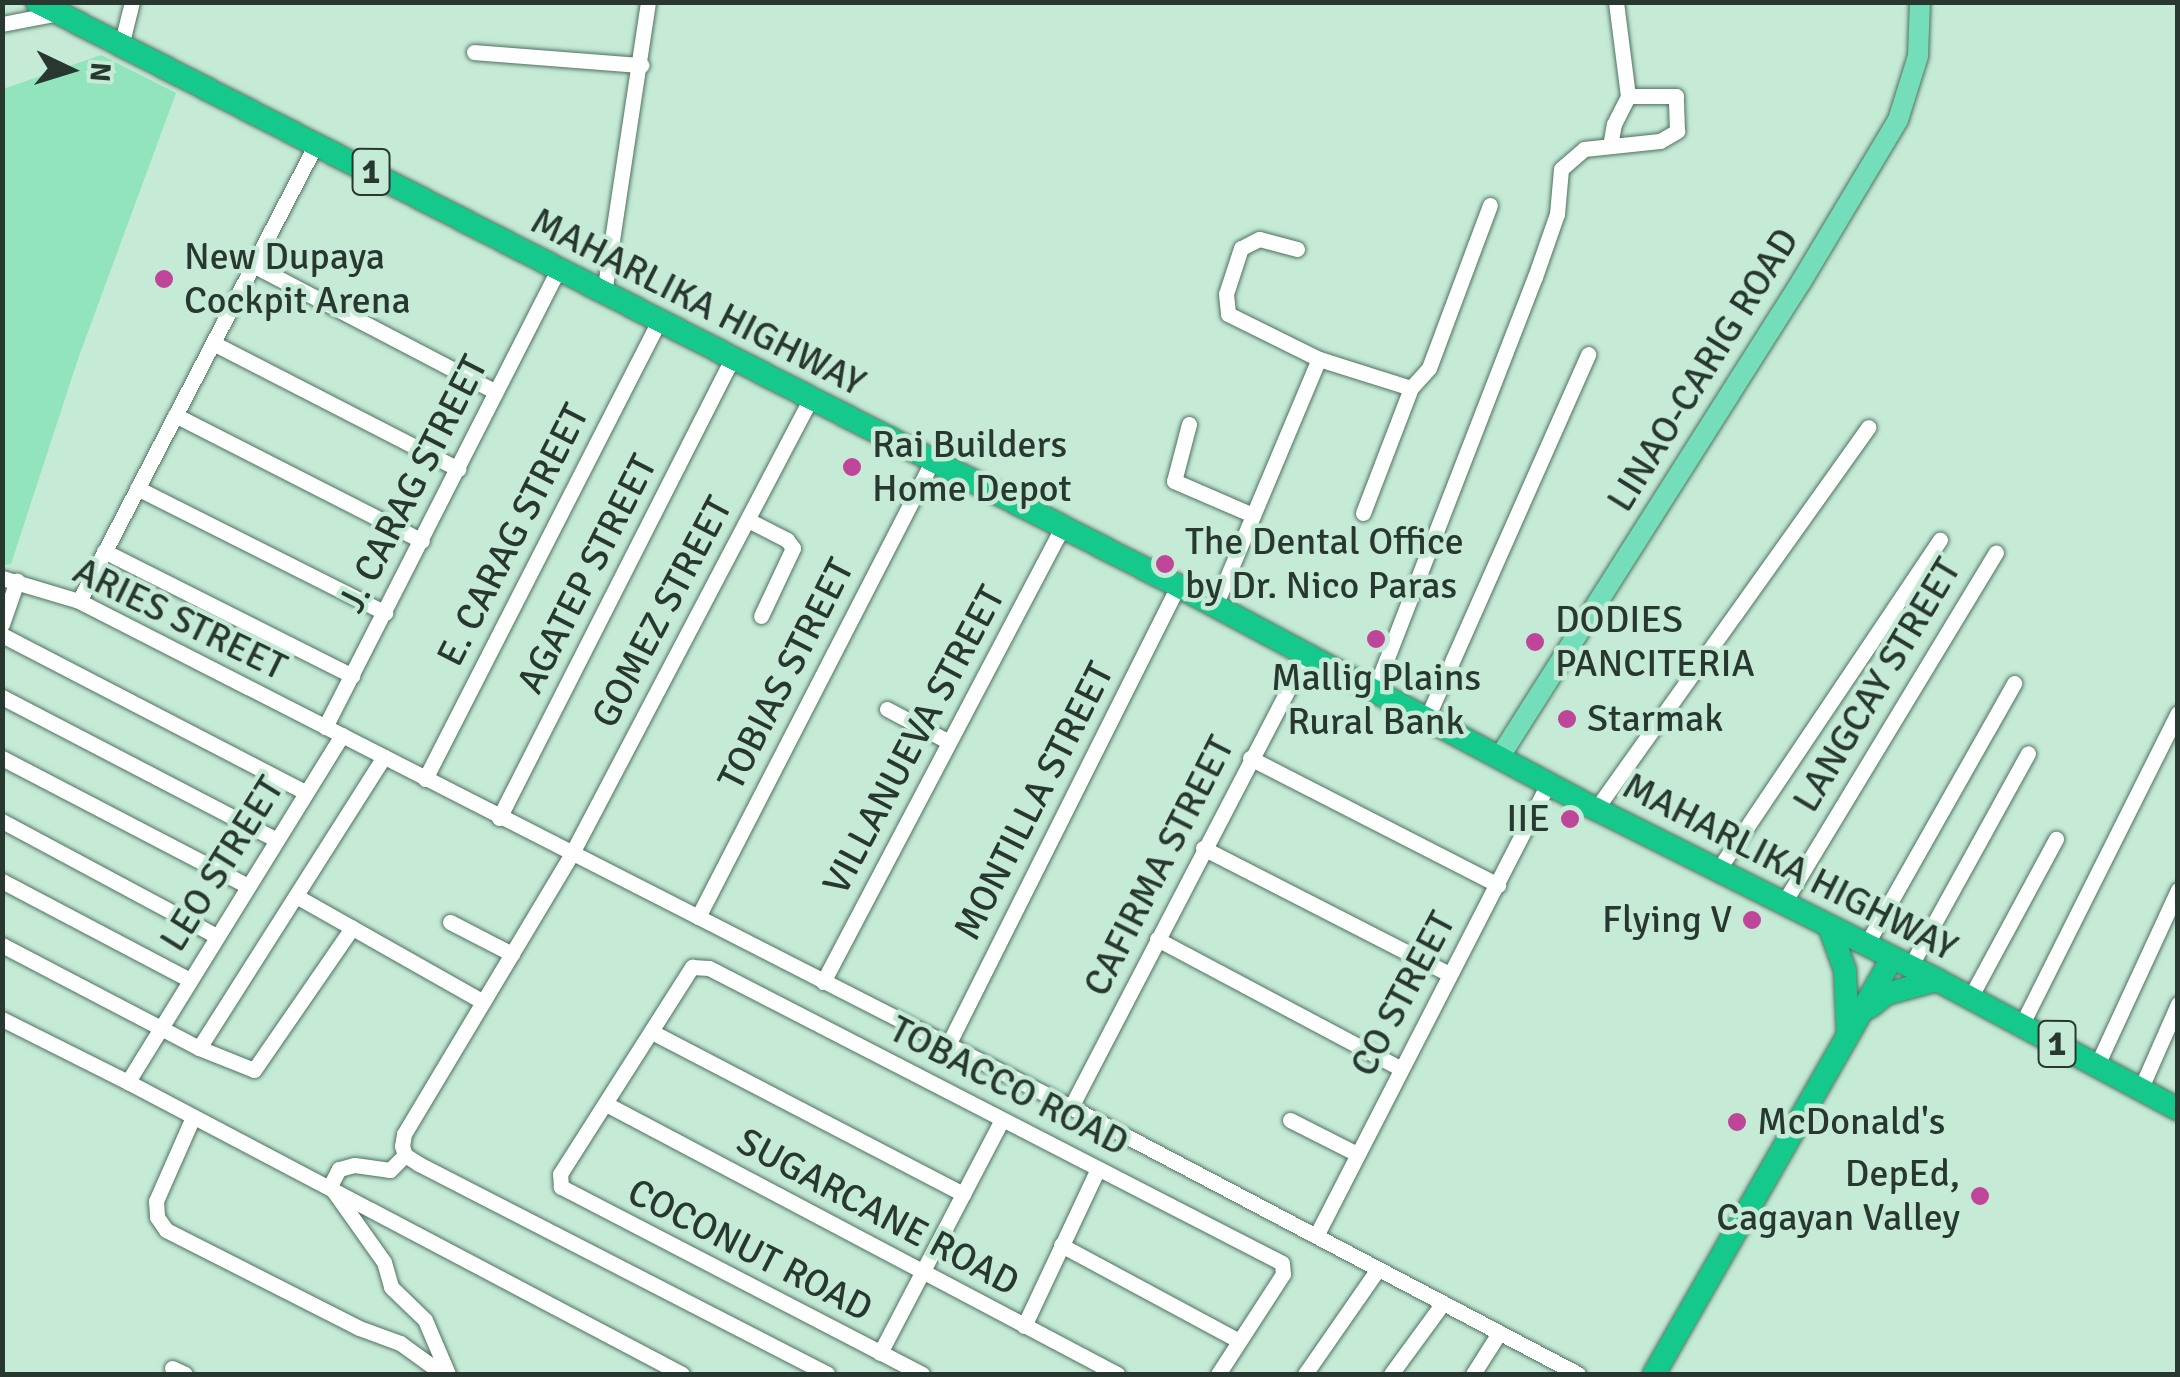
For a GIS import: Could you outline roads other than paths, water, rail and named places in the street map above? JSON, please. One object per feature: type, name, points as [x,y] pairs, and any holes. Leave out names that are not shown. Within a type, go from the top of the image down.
[{"type":"highway","name":"MAHARLIKA HIGHWAY","points":[[48,8],[1178,586],[1596,809],[1937,980],[2178,1109]]},
{"type":"highway","points":[[1829,926],[1845,970],[1853,1030]]},
{"type":"highway","points":[[1654,1374],[1853,1030],[1901,962]]},
{"type":"highway","points":[[1853,1030],[1886,994],[1937,980]]},
{"type":"main road","name":"LINAO-CARIG ROAD","points":[[1500,758],[1898,120],[1918,56],[1920,2]]},
{"type":"street","points":[[121,46],[132,2]]},
{"type":"street","points":[[604,292],[648,2]]},
{"type":"street","points":[[1610,146],[1614,124],[1628,96],[1616,2]]},
{"type":"street","points":[[2,24],[48,8]]},
{"type":"street","points":[[474,52],[641,64]]},
{"type":"street","points":[[1375,688],[1536,277],[1557,214],[1562,169],[1579,151],[1660,141],[1677,132],[1676,96],[1628,96]]},
{"type":"street","points":[[79,601],[316,144]]},
{"type":"street","points":[[1363,513],[1411,388],[1428,368],[1490,206]]},
{"type":"street","points":[[1297,249],[1259,240],[1241,248],[1226,309],[1234,319],[1320,359],[1411,388]]},
{"type":"street","points":[[253,265],[496,392]]},
{"type":"street","name":"J. CARAG STREET","points":[[326,727],[558,270]]},
{"type":"street","name":"E. CARAG STREET","points":[[424,780],[659,321]]},
{"type":"street","points":[[213,343],[458,468]]},
{"type":"street","points":[[1427,718],[1588,354]]},
{"type":"street","name":"AGATEP STREET","points":[[499,818],[730,358]]},
{"type":"street","points":[[1215,606],[1320,359]]},
{"type":"street","name":"GOMEZ STREET","points":[[405,1155],[404,1134],[571,854],[810,400]]},
{"type":"street","points":[[175,415],[422,542]]},
{"type":"street","points":[[1189,424],[1174,481],[1253,515]]},
{"type":"street","points":[[1596,809],[1868,427]]},
{"type":"street","name":"TOBIAS STREET","points":[[698,917],[933,460]]},
{"type":"street","points":[[137,488],[385,613]]},
{"type":"street","points":[[748,520],[787,540],[793,548],[761,616]]},
{"type":"street","name":"VILLANUEVA STREET","points":[[823,982],[1062,528]]},
{"type":"street","points":[[1718,870],[1940,540]]},
{"type":"street","points":[[104,551],[352,676]]},
{"type":"street","name":"LANGCAY STREET","points":[[1783,904],[1996,552]]},
{"type":"street","points":[[2,624],[10,580]]},
{"type":"street","name":"ARIES STREET","points":[[10,580],[79,601],[342,734],[424,780],[1070,1107],[1571,1373]]},
{"type":"street","name":"MONTILLA STREET","points":[[948,1045],[1178,586]]},
{"type":"street","points":[[2,635],[305,792]]},
{"type":"street","name":"CAFIRMA STREET","points":[[1070,1107],[1306,654]]},
{"type":"street","points":[[1866,945],[2014,683]]},
{"type":"street","points":[[2,697],[275,839]]},
{"type":"street","points":[[887,709],[949,742]]},
{"type":"street","points":[[2021,1026],[2178,712]]},
{"type":"street","name":"LEO STREET","points":[[128,1082],[158,1027],[342,734]]},
{"type":"street","points":[[1901,962],[2028,753]]},
{"type":"street","points":[[199,1048],[384,757]]},
{"type":"street","points":[[2,758],[246,885]]},
{"type":"street","points":[[1250,758],[1498,885]]},
{"type":"street","name":"CO STREET","points":[[1316,1236],[1548,782]]},
{"type":"street","points":[[2,820],[216,935]]},
{"type":"street","points":[[1970,998],[2056,839]]},
{"type":"street","points":[[1202,848],[1449,974]]},
{"type":"street","points":[[2,881],[188,979]]},
{"type":"street","points":[[2097,1065],[2178,890]]},
{"type":"street","points":[[296,896],[484,1002]]},
{"type":"street","points":[[450,922],[512,954]]},
{"type":"street","points":[[2,945],[199,1048],[254,1070],[352,928]]},
{"type":"street","points":[[1157,939],[1400,1068]]},
{"type":"street","name":"TOBACCO ROAD","points":[[652,1032],[692,967],[709,968],[1280,1261],[1283,1274],[1239,1341]]},
{"type":"street","points":[[2141,1088],[2178,1004]]},
{"type":"street","points":[[2,1019],[330,1186],[682,1374]]},
{"type":"street","points":[[608,1105],[652,1032],[963,1194]]},
{"type":"street","name":"COCONUT ROAD","points":[[608,1105],[560,1174],[561,1187],[922,1374]]},
{"type":"street","name":"SUGARCANE ROAD","points":[[608,1105],[1117,1374]]},
{"type":"street","points":[[192,1117],[156,1202],[157,1217],[166,1230],[343,1320],[400,1343],[436,1372]]},
{"type":"street","points":[[880,1353],[1002,1120]]},
{"type":"street","points":[[1290,1120],[1357,1154]]},
{"type":"street","points":[[330,1186],[339,1168],[390,1170],[405,1155],[827,1374]]},
{"type":"street","points":[[1024,1326],[1098,1169]]},
{"type":"street","points":[[330,1186],[384,1262],[391,1287],[425,1320],[436,1372]]},
{"type":"street","points":[[1061,1244],[1239,1341],[1218,1374]]},
{"type":"street","points":[[1306,1374],[1378,1268]]},
{"type":"street","points":[[1391,1374],[1443,1303]]},
{"type":"street","points":[[1473,1374],[1499,1333]]},
{"type":"place","name":"New Dupaya Cockpit Arena","points":[[164,279]]},
{"type":"place","name":"Rai Builders Home Depot","points":[[852,467]]},
{"type":"place","name":"The Dental Office by Dr. Nico Paras","points":[[1165,564]]},
{"type":"place","name":"Mallig Plains Rural Bank","points":[[1376,639]]},
{"type":"place","name":"DODIES PANCITERIA","points":[[1535,642]]},
{"type":"place","name":"Starmak","points":[[1567,719]]},
{"type":"place","name":"IIE","points":[[1570,819]]},
{"type":"place","name":"Flying V","points":[[1752,920]]},
{"type":"place","name":"McDonald's","points":[[1737,1122]]},
{"type":"place","name":"DepEd, Cagayan Valley","points":[[1980,1196]]}]
